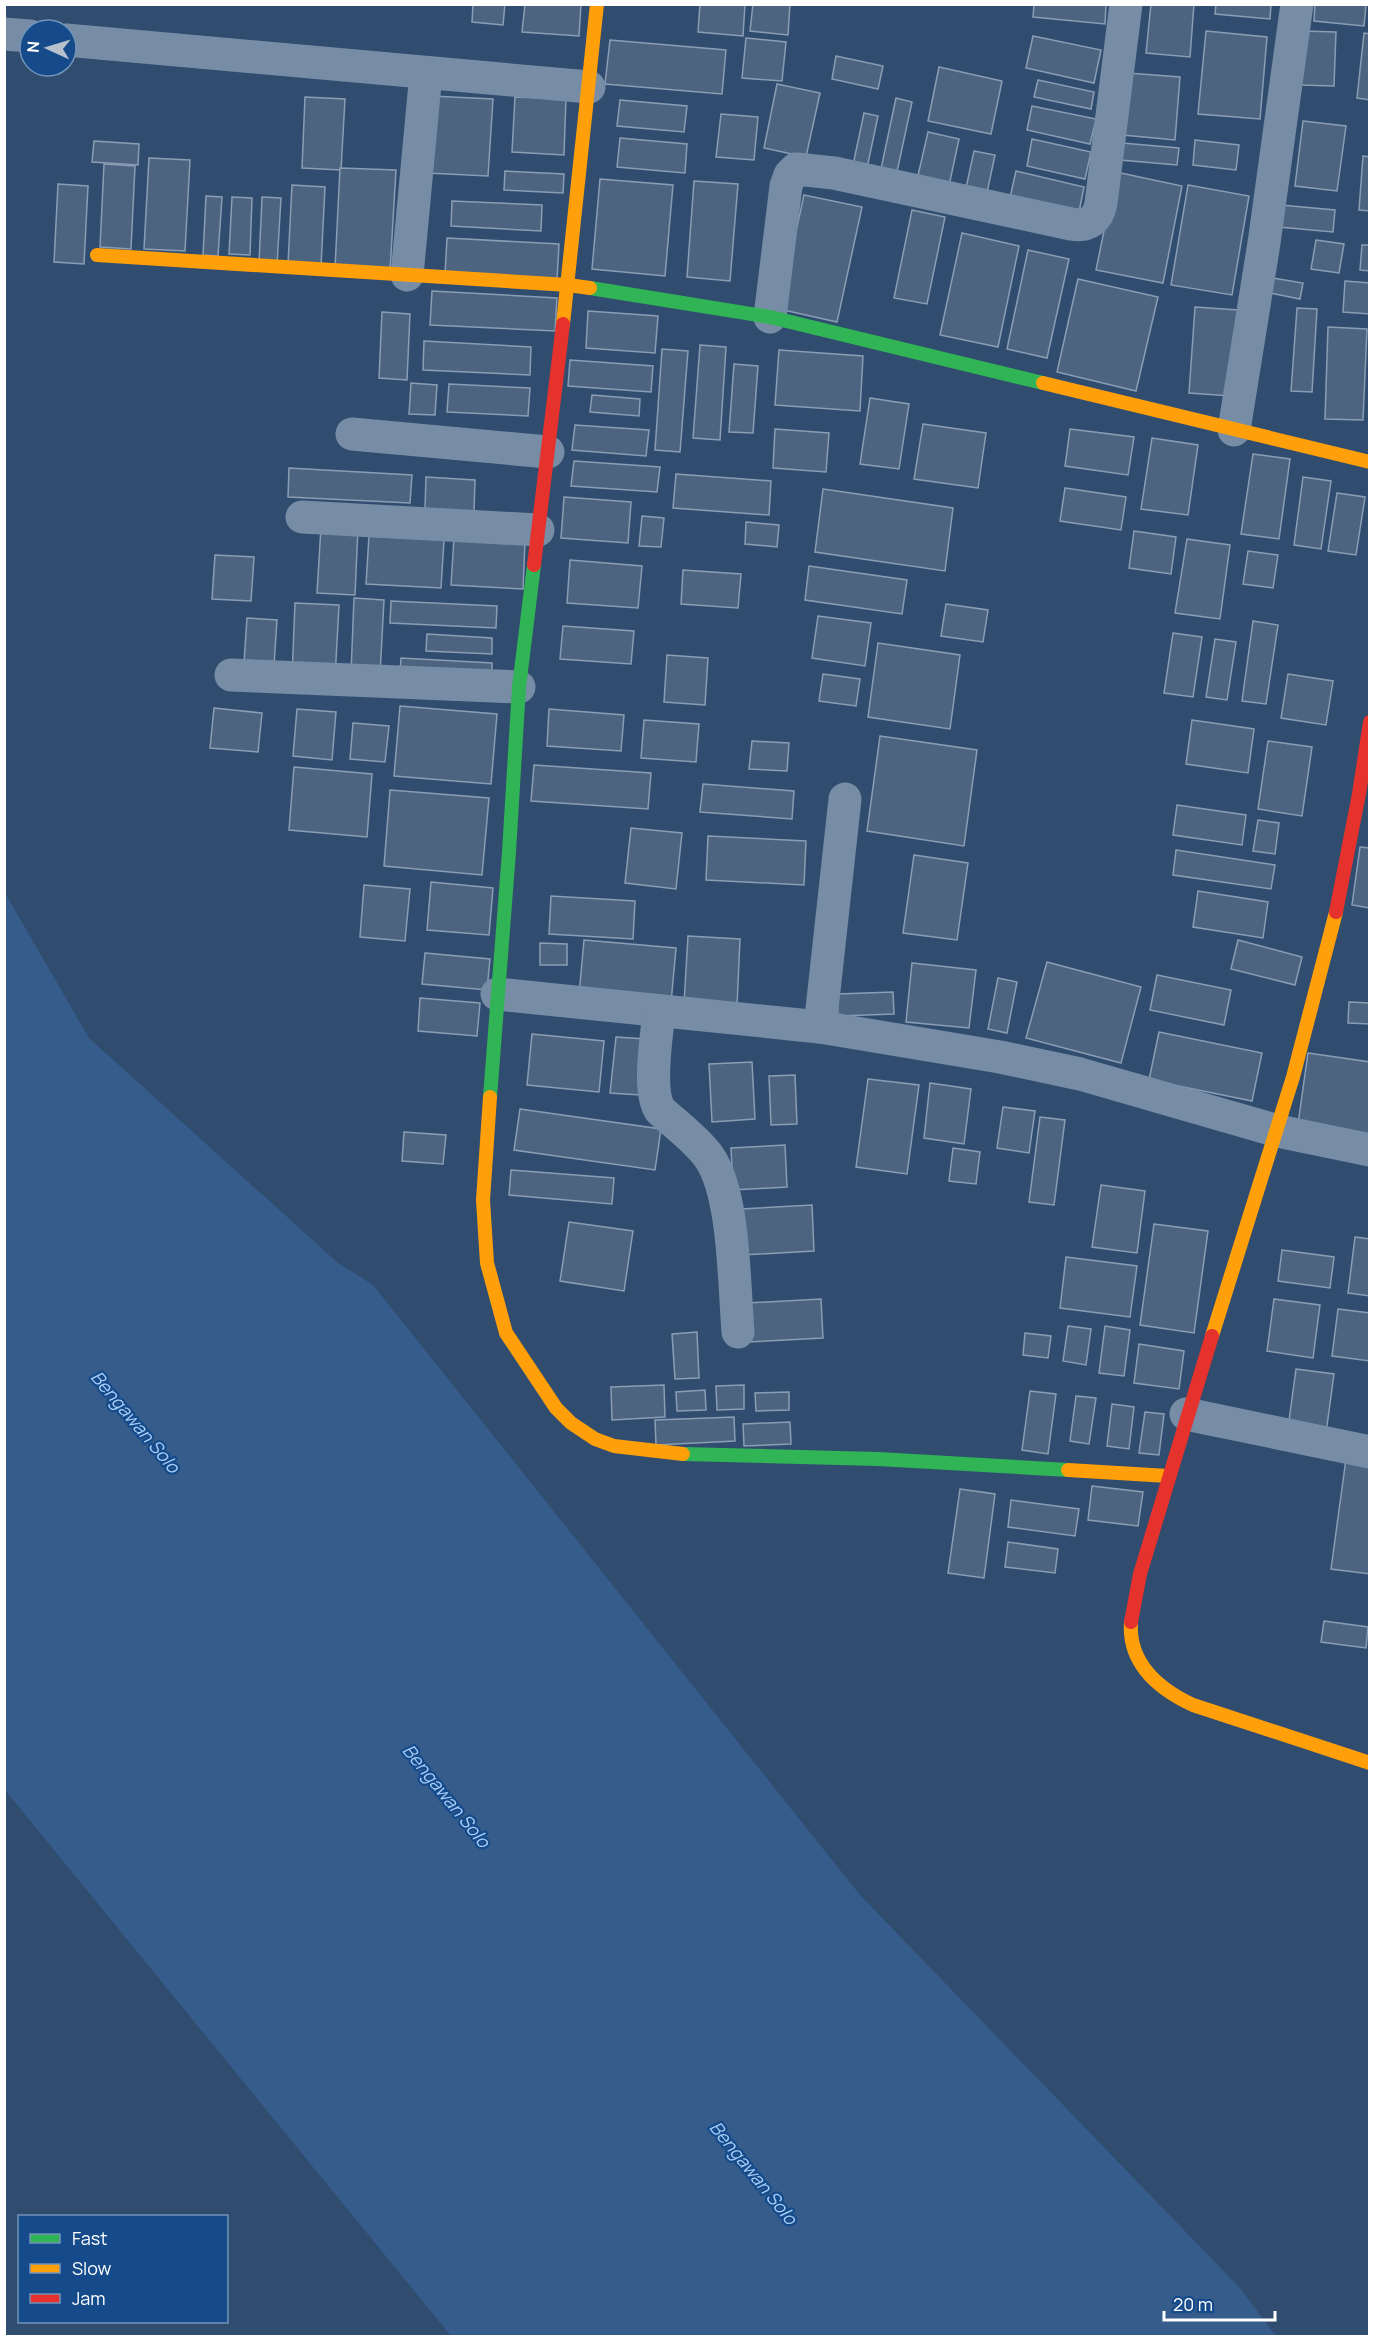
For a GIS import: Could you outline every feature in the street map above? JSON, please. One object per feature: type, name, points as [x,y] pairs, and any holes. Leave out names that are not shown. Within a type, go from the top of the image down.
[{"type":"street","points":[[597,4],[568,285],[519,687],[509,852],[497,994],[483,1200],[487,1263],[506,1333],[556,1408],[585,1434],[614,1446],[691,1455],[878,1459],[1168,1476]]},
{"type":"street","points":[[770,317],[786,186],[790,175],[796,169],[834,173],[1071,224],[1086,225],[1093,221],[1100,208],[1102,195],[1126,4]]},
{"type":"street","points":[[1234,430],[1264,243],[1297,4]]},
{"type":"street","points":[[78,41],[589,87]]},
{"type":"street","points":[[407,275],[426,73]]},
{"type":"street","points":[[97,255],[568,285],[770,317],[1370,462]]},
{"type":"street","points":[[352,434],[548,452]]},
{"type":"street","points":[[302,517],[538,530]]},
{"type":"street","points":[[231,675],[519,687]]},
{"type":"street","points":[[1370,722],[1358,807],[1344,881],[1278,1131],[1186,1414],[1139,1581],[1131,1622],[1131,1639],[1140,1665],[1161,1688],[1193,1705],[1370,1763]]},
{"type":"street","points":[[820,1027],[845,799]]},
{"type":"street","points":[[497,994],[820,1027],[1000,1057],[1080,1074],[1278,1131],[1370,1150]]},
{"type":"street","points":[[659,1011],[654,1080],[656,1103],[667,1117],[703,1150],[716,1169],[728,1211],[738,1332]]},
{"type":"street","points":[[1186,1414],[1370,1452]]},
{"type":"water","name":"Bengawan Solo","points":[[5,893],[89,1038],[338,1263],[373,1285],[860,1895],[1240,2288],[1276,2336],[451,2336],[5,1790]]},
{"type":"building","points":[[473,4],[505,4],[503,25],[472,22]]},
{"type":"building","points":[[525,4],[581,4],[579,36],[522,32]]},
{"type":"building","points":[[700,4],[745,4],[743,36],[698,32]]},
{"type":"building","points":[[753,4],[790,4],[788,35],[750,31]]},
{"type":"building","points":[[1034,4],[1106,4],[1105,24],[1033,17]]},
{"type":"building","points":[[1151,4],[1194,4],[1190,57],[1146,53]]},
{"type":"building","points":[[1216,4],[1271,4],[1270,19],[1215,14]]},
{"type":"building","points":[[1315,4],[1366,4],[1364,26],[1314,21]]},
{"type":"building","points":[[1206,31],[1267,37],[1260,119],[1198,114]]},
{"type":"building","points":[[1303,31],[1336,32],[1334,86],[1301,85]]},
{"type":"building","points":[[1364,33],[1370,34],[1370,100],[1357,98]]},
{"type":"building","points":[[1033,36],[1101,50],[1094,83],[1026,68]]},
{"type":"building","points":[[746,38],[786,42],[782,81],[742,78]]},
{"type":"building","points":[[610,40],[726,50],[722,94],[605,84]]},
{"type":"building","points":[[836,56],[883,66],[878,89],[832,79]]},
{"type":"building","points":[[939,67],[1002,81],[991,134],[928,121]]},
{"type":"building","points":[[1128,73],[1180,77],[1175,140],[1123,135]]},
{"type":"building","points":[[1038,80],[1094,92],[1091,109],[1034,97]]},
{"type":"building","points":[[777,84],[820,93],[806,157],[764,148]]},
{"type":"building","points":[[431,96],[493,99],[488,176],[427,173]]},
{"type":"building","points":[[305,97],[345,99],[341,170],[302,168]]},
{"type":"building","points":[[515,97],[566,99],[564,155],[512,152]]},
{"type":"building","points":[[896,98],[912,102],[897,172],[881,169]]},
{"type":"building","points":[[620,100],[687,106],[684,132],[617,126]]},
{"type":"building","points":[[1032,106],[1096,119],[1090,144],[1027,130]]},
{"type":"building","points":[[864,113],[878,116],[867,168],[853,165]]},
{"type":"building","points":[[721,114],[758,117],[754,160],[716,157]]},
{"type":"building","points":[[1303,121],[1346,126],[1337,191],[1295,186]]},
{"type":"building","points":[[928,132],[959,139],[949,186],[917,180]]},
{"type":"building","points":[[620,138],[687,144],[685,173],[617,167]]},
{"type":"building","points":[[1032,139],[1091,152],[1085,179],[1027,166]]},
{"type":"building","points":[[1195,140],[1239,145],[1236,170],[1193,165]]},
{"type":"building","points":[[94,141],[139,144],[138,165],[92,162]]},
{"type":"building","points":[[1122,143],[1179,148],[1177,165],[1120,160]]},
{"type":"building","points":[[974,151],[995,155],[985,202],[964,197]]},
{"type":"building","points":[[1363,156],[1370,157],[1370,211],[1359,210]]},
{"type":"building","points":[[149,158],[190,160],[185,251],[144,249]]},
{"type":"building","points":[[104,164],[135,166],[131,249],[100,247]]},
{"type":"building","points":[[340,168],[396,170],[390,271],[335,268]]},
{"type":"building","points":[[505,171],[564,174],[563,193],[504,190]]},
{"type":"building","points":[[1016,171],[1084,187],[1078,217],[1009,202]]},
{"type":"building","points":[[1116,172],[1182,186],[1163,283],[1096,270]]},
{"type":"building","points":[[600,179],[673,185],[665,276],[592,269]]},
{"type":"building","points":[[694,181],[738,184],[730,281],[687,277]]},
{"type":"building","points":[[58,184],[88,186],[84,264],[54,262]]},
{"type":"building","points":[[292,185],[325,187],[321,266],[288,264]]},
{"type":"building","points":[[1188,185],[1249,196],[1232,295],[1171,285]]},
{"type":"building","points":[[804,195],[862,207],[837,322],[779,309]]},
{"type":"building","points":[[206,196],[222,197],[218,256],[203,255]]},
{"type":"building","points":[[232,197],[252,198],[250,255],[229,254]]},
{"type":"building","points":[[262,197],[281,198],[277,265],[259,264]]},
{"type":"building","points":[[452,201],[542,205],[541,231],[451,226]]},
{"type":"building","points":[[1281,205],[1335,210],[1333,232],[1279,227]]},
{"type":"building","points":[[912,210],[945,217],[927,304],[894,298]]},
{"type":"building","points":[[962,233],[1019,246],[998,347],[940,335]]},
{"type":"building","points":[[447,238],[559,244],[557,280],[445,274]]},
{"type":"building","points":[[1316,240],[1344,244],[1339,273],[1311,269]]},
{"type":"building","points":[[1362,245],[1370,245],[1370,271],[1360,270]]},
{"type":"building","points":[[1028,250],[1069,259],[1047,358],[1007,349]]},
{"type":"building","points":[[1273,278],[1303,283],[1300,299],[1270,293]]},
{"type":"building","points":[[1078,279],[1158,297],[1136,391],[1057,372]]},
{"type":"building","points":[[1345,281],[1370,283],[1370,314],[1343,312]]},
{"type":"building","points":[[432,291],[557,298],[555,331],[430,325]]},
{"type":"building","points":[[1195,307],[1238,310],[1231,396],[1189,393]]},
{"type":"building","points":[[1297,308],[1317,309],[1312,392],[1291,391]]},
{"type":"building","points":[[588,311],[658,316],[655,353],[586,348]]},
{"type":"building","points":[[382,312],[410,314],[407,380],[379,378]]},
{"type":"building","points":[[1328,327],[1367,329],[1363,420],[1325,419]]},
{"type":"building","points":[[424,341],[531,347],[530,375],[423,370]]},
{"type":"building","points":[[700,345],[726,347],[720,440],[693,438]]},
{"type":"building","points":[[662,349],[688,351],[680,452],[655,450]]},
{"type":"building","points":[[779,350],[863,356],[860,411],[775,405]]},
{"type":"building","points":[[570,360],[653,366],[651,392],[568,386]]},
{"type":"building","points":[[734,364],[758,366],[753,433],[729,432]]},
{"type":"building","points":[[411,383],[437,385],[435,415],[409,414]]},
{"type":"building","points":[[449,384],[530,388],[528,416],[447,412]]},
{"type":"building","points":[[592,395],[640,399],[639,416],[590,412]]},
{"type":"building","points":[[870,398],[909,404],[899,469],[860,464]]},
{"type":"building","points":[[923,424],[986,433],[978,488],[914,479]]},
{"type":"building","points":[[575,425],[649,430],[646,456],[572,450]]},
{"type":"building","points":[[775,429],[829,433],[826,472],[773,468]]},
{"type":"building","points":[[1070,429],[1134,437],[1128,475],[1065,466]]},
{"type":"building","points":[[1152,438],[1198,445],[1188,515],[1141,509]]},
{"type":"building","points":[[1253,454],[1290,459],[1279,539],[1241,534]]},
{"type":"building","points":[[574,461],[660,467],[657,492],[571,486]]},
{"type":"building","points":[[289,468],[412,475],[410,503],[288,497]]},
{"type":"building","points":[[676,474],[771,481],[769,515],[673,508]]},
{"type":"building","points":[[426,477],[475,480],[474,512],[425,509]]},
{"type":"building","points":[[1303,477],[1331,481],[1321,549],[1294,545]]},
{"type":"building","points":[[1065,488],[1126,497],[1121,530],[1060,521]]},
{"type":"building","points":[[823,489],[953,508],[945,571],[815,552]]},
{"type":"building","points":[[1337,493],[1365,497],[1356,555],[1328,551]]},
{"type":"building","points":[[564,497],[631,502],[628,543],[561,538]]},
{"type":"building","points":[[642,516],[664,518],[661,547],[639,546]]},
{"type":"building","points":[[746,522],[779,525],[777,547],[745,544]]},
{"type":"building","points":[[321,527],[358,528],[355,595],[317,593]]},
{"type":"building","points":[[1134,531],[1176,537],[1171,574],[1129,568]]},
{"type":"building","points":[[369,536],[444,540],[441,588],[366,584]]},
{"type":"building","points":[[454,538],[525,542],[523,589],[451,585]]},
{"type":"building","points":[[1187,539],[1230,545],[1220,619],[1175,613]]},
{"type":"building","points":[[1248,551],[1278,555],[1273,588],[1243,584]]},
{"type":"building","points":[[215,555],[254,557],[251,601],[212,599]]},
{"type":"building","points":[[570,560],[642,566],[638,608],[567,603]]},
{"type":"building","points":[[809,566],[907,580],[902,614],[805,600]]},
{"type":"building","points":[[683,570],[741,574],[738,608],[681,604]]},
{"type":"building","points":[[354,598],[384,600],[380,675],[351,673]]},
{"type":"building","points":[[391,601],[497,606],[496,628],[390,623]]},
{"type":"building","points":[[295,603],[339,605],[335,679],[292,677]]},
{"type":"building","points":[[946,604],[988,610],[983,642],[941,636]]},
{"type":"building","points":[[818,616],[871,623],[865,666],[812,658]]},
{"type":"building","points":[[247,618],[277,620],[274,665],[244,663]]},
{"type":"building","points":[[1253,621],[1278,625],[1266,704],[1242,701]]},
{"type":"building","points":[[563,626],[634,631],[631,664],[560,659]]},
{"type":"building","points":[[1173,633],[1202,637],[1193,697],[1164,693]]},
{"type":"building","points":[[427,634],[492,638],[492,654],[426,651]]},
{"type":"building","points":[[1215,639],[1236,642],[1227,700],[1206,697]]},
{"type":"building","points":[[878,643],[960,655],[950,729],[868,717]]},
{"type":"building","points":[[667,655],[708,658],[705,705],[664,702]]},
{"type":"building","points":[[401,658],[492,663],[492,676],[400,672]]},
{"type":"building","points":[[823,674],[860,679],[856,706],[819,701]]},
{"type":"building","points":[[1288,674],[1333,681],[1326,725],[1281,718]]},
{"type":"building","points":[[400,706],[497,714],[491,784],[394,776]]},
{"type":"building","points":[[214,708],[262,713],[258,752],[210,748]]},
{"type":"building","points":[[297,709],[336,712],[332,760],[293,756]]},
{"type":"building","points":[[549,709],[624,715],[621,751],[547,746]]},
{"type":"building","points":[[644,720],[699,724],[696,762],[641,758]]},
{"type":"building","points":[[1192,720],[1254,729],[1248,773],[1186,764]]},
{"type":"building","points":[[353,723],[389,726],[385,762],[350,759]]},
{"type":"building","points":[[880,736],[977,750],[964,846],[867,831]]},
{"type":"building","points":[[752,741],[789,743],[787,771],[749,769]]},
{"type":"building","points":[[1268,741],[1312,747],[1302,816],[1258,809]]},
{"type":"building","points":[[534,765],[651,773],[648,809],[531,801]]},
{"type":"building","points":[[294,767],[372,774],[367,837],[289,830]]},
{"type":"building","points":[[703,784],[794,791],[792,819],[700,812]]},
{"type":"building","points":[[390,790],[489,798],[482,875],[384,866]]},
{"type":"building","points":[[1177,805],[1246,815],[1242,845],[1173,835]]},
{"type":"building","points":[[1258,820],[1279,823],[1275,854],[1253,851]]},
{"type":"building","points":[[631,828],[682,833],[676,889],[625,883]]},
{"type":"building","points":[[708,836],[806,841],[804,885],[706,880]]},
{"type":"building","points":[[1360,847],[1370,848],[1370,908],[1352,905]]},
{"type":"building","points":[[1176,850],[1275,865],[1271,889],[1173,875]]},
{"type":"building","points":[[914,855],[968,863],[957,940],[903,933]]},
{"type":"building","points":[[431,882],[493,888],[489,935],[427,930]]},
{"type":"building","points":[[364,885],[410,889],[405,941],[360,937]]},
{"type":"building","points":[[1198,891],[1268,902],[1263,938],[1193,927]]},
{"type":"building","points":[[551,896],[635,901],[633,939],[549,934]]},
{"type":"building","points":[[688,936],[740,939],[737,1006],[684,1004]]},
{"type":"building","points":[[584,940],[676,948],[671,1003],[579,995]]},
{"type":"building","points":[[1238,940],[1302,957],[1295,985],[1231,969]]},
{"type":"building","points":[[540,943],[567,944],[567,965],[540,965]]},
{"type":"building","points":[[425,953],[490,959],[487,990],[422,984]]},
{"type":"building","points":[[1047,962],[1141,987],[1121,1063],[1026,1038]]},
{"type":"building","points":[[912,963],[976,970],[969,1028],[906,1022]]},
{"type":"building","points":[[1157,975],[1231,990],[1224,1025],[1150,1010]]},
{"type":"building","points":[[998,978],[1017,982],[1007,1033],[988,1029]]},
{"type":"building","points":[[893,992],[894,1014],[838,1016],[837,994]]},
{"type":"building","points":[[420,998],[480,1003],[477,1036],[418,1031]]},
{"type":"building","points":[[1349,1002],[1370,1003],[1370,1024],[1348,1023]]},
{"type":"building","points":[[1159,1032],[1262,1053],[1252,1101],[1149,1080]]},
{"type":"building","points":[[532,1034],[604,1041],[599,1092],[527,1085]]},
{"type":"building","points":[[616,1037],[646,1039],[640,1095],[610,1093]]},
{"type":"building","points":[[1308,1053],[1370,1062],[1370,1134],[1298,1124]]},
{"type":"building","points":[[752,1062],[755,1119],[712,1122],[709,1064]]},
{"type":"building","points":[[795,1075],[797,1124],[771,1125],[769,1076]]},
{"type":"building","points":[[868,1079],[919,1085],[907,1174],[856,1167]]},
{"type":"building","points":[[930,1083],[971,1089],[964,1144],[924,1138]]},
{"type":"building","points":[[1003,1107],[1035,1111],[1029,1153],[997,1148]]},
{"type":"building","points":[[520,1109],[661,1129],[655,1170],[514,1150]]},
{"type":"building","points":[[1040,1117],[1065,1120],[1054,1205],[1029,1202]]},
{"type":"building","points":[[404,1132],[446,1135],[443,1164],[402,1161]]},
{"type":"building","points":[[785,1145],[787,1187],[733,1190],[731,1148]]},
{"type":"building","points":[[953,1148],[980,1152],[976,1184],[949,1181]]},
{"type":"building","points":[[511,1170],[614,1178],[612,1204],[509,1195]]},
{"type":"building","points":[[1101,1185],[1145,1191],[1137,1253],[1092,1247]]},
{"type":"building","points":[[812,1205],[814,1251],[743,1255],[741,1209]]},
{"type":"building","points":[[569,1222],[633,1231],[624,1291],[560,1281]]},
{"type":"building","points":[[1154,1224],[1208,1231],[1194,1333],[1140,1325]]},
{"type":"building","points":[[1355,1237],[1370,1239],[1370,1296],[1348,1293]]},
{"type":"building","points":[[1282,1250],[1334,1257],[1330,1288],[1278,1281]]},
{"type":"building","points":[[1066,1257],[1137,1266],[1130,1317],[1060,1308]]},
{"type":"building","points":[[821,1299],[823,1338],[749,1342],[747,1303]]},
{"type":"building","points":[[1274,1299],[1320,1305],[1313,1358],[1267,1351]]},
{"type":"building","points":[[1338,1309],[1370,1313],[1370,1361],[1332,1356]]},
{"type":"building","points":[[1068,1326],[1091,1329],[1086,1365],[1063,1361]]},
{"type":"building","points":[[1105,1326],[1130,1330],[1124,1376],[1099,1373]]},
{"type":"building","points":[[697,1332],[699,1378],[675,1379],[672,1334]]},
{"type":"building","points":[[1025,1333],[1051,1336],[1048,1358],[1023,1355]]},
{"type":"building","points":[[1139,1344],[1184,1351],[1179,1389],[1134,1383]]},
{"type":"building","points":[[1296,1369],[1334,1374],[1326,1433],[1288,1428]]},
{"type":"building","points":[[664,1385],[665,1417],[612,1420],[611,1387]]},
{"type":"building","points":[[744,1385],[744,1409],[717,1410],[716,1386]]},
{"type":"building","points":[[705,1390],[706,1410],[677,1411],[676,1392]]},
{"type":"building","points":[[1030,1391],[1056,1394],[1048,1454],[1022,1450]]},
{"type":"building","points":[[789,1392],[789,1410],[756,1411],[755,1393]]},
{"type":"building","points":[[1076,1396],[1096,1398],[1089,1444],[1070,1441]]},
{"type":"building","points":[[1112,1404],[1134,1407],[1129,1449],[1107,1446]]},
{"type":"building","points":[[1145,1412],[1164,1414],[1159,1455],[1139,1453]]},
{"type":"building","points":[[734,1417],[735,1441],[656,1445],[655,1420]]},
{"type":"building","points":[[790,1422],[791,1444],[744,1446],[743,1424]]},
{"type":"building","points":[[1346,1459],[1370,1463],[1370,1574],[1331,1569]]},
{"type":"building","points":[[1092,1486],[1143,1492],[1138,1526],[1088,1520]]},
{"type":"building","points":[[960,1489],[995,1494],[984,1578],[948,1573]]},
{"type":"building","points":[[1011,1500],[1079,1509],[1075,1536],[1008,1527]]},
{"type":"building","points":[[1008,1542],[1058,1549],[1055,1573],[1005,1567]]},
{"type":"building","points":[[1324,1621],[1368,1627],[1366,1648],[1321,1642]]},
{"type":"traffic: fast","points":[[590,288],[770,317],[1043,383]]},
{"type":"traffic: fast","points":[[490,1097],[519,687],[534,565]]},
{"type":"traffic: fast","points":[[683,1454],[878,1459],[1068,1470]]},
{"type":"traffic: slow","points":[[563,324],[597,4]]},
{"type":"traffic: slow","points":[[97,255],[590,288]]},
{"type":"traffic: slow","points":[[1043,383],[1370,462]]},
{"type":"traffic: slow","points":[[1212,1336],[1293,1077],[1336,912]]},
{"type":"traffic: slow","points":[[490,1097],[483,1200],[487,1263],[506,1333],[556,1408],[571,1423],[595,1439],[614,1446],[683,1454]]},
{"type":"traffic: slow","points":[[1068,1470],[1168,1476]]},
{"type":"traffic: slow","points":[[1131,1622],[1131,1637],[1140,1662],[1158,1683],[1180,1699],[1370,1763]]},
{"type":"traffic: jam","points":[[534,565],[563,324]]},
{"type":"traffic: jam","points":[[1336,912],[1359,794],[1370,722]]},
{"type":"traffic: jam","points":[[1131,1622],[1140,1574],[1212,1336]]}]
